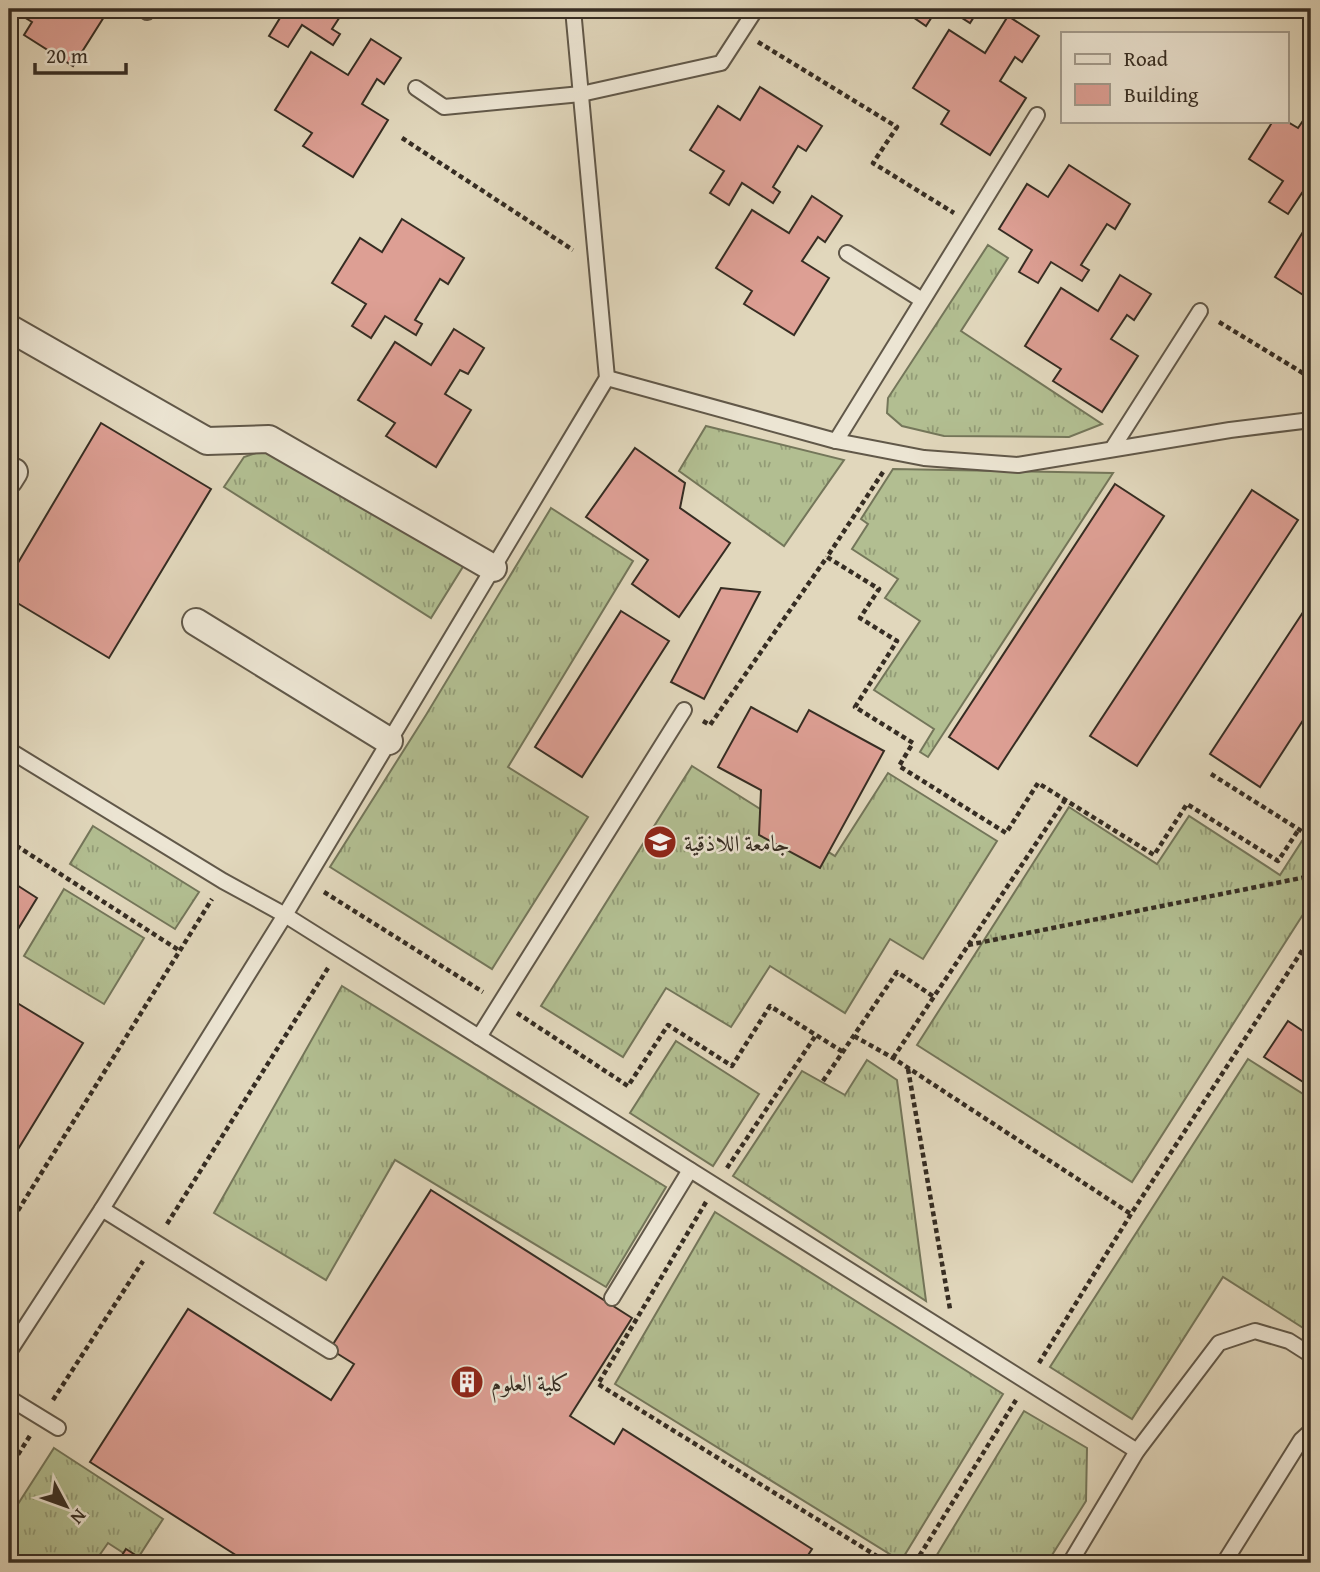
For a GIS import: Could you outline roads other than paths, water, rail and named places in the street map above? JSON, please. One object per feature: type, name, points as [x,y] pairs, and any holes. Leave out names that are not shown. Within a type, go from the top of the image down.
[{"type":"street","points":[[9,328],[206,441],[269,439],[493,568]]},
{"type":"street","points":[[196,622],[389,741]]},
{"type":"lane","points":[[9,1352],[102,1209],[285,915],[607,378],[573,9]]},
{"type":"lane","points":[[416,88],[444,107],[582,94],[721,64],[756,9]]},
{"type":"lane","points":[[836,441],[1037,115]]},
{"type":"lane","points":[[847,253],[922,300]]},
{"type":"lane","points":[[1112,449],[1200,311]]},
{"type":"lane","points":[[607,378],[836,441],[924,458],[1018,465],[1230,430],[1311,420]]},
{"type":"lane","points":[[479,1037],[684,710]]},
{"type":"lane","points":[[9,750],[223,881],[285,915],[1137,1451]]},
{"type":"lane","points":[[612,1298],[690,1170]]},
{"type":"lane","points":[[102,1209],[330,1351]]},
{"type":"lane","points":[[1070,1563],[1137,1451],[1219,1343],[1255,1331],[1289,1340],[1311,1355]]},
{"type":"lane","points":[[9,1398],[58,1428]]},
{"type":"lane","points":[[1224,1563],[1301,1440],[1311,1431]]},
{"type":"place","name":"جامعة اللاذقية","points":[[660,842]]},
{"type":"place","name":"كلية العلوم","points":[[467,1382]]}]
